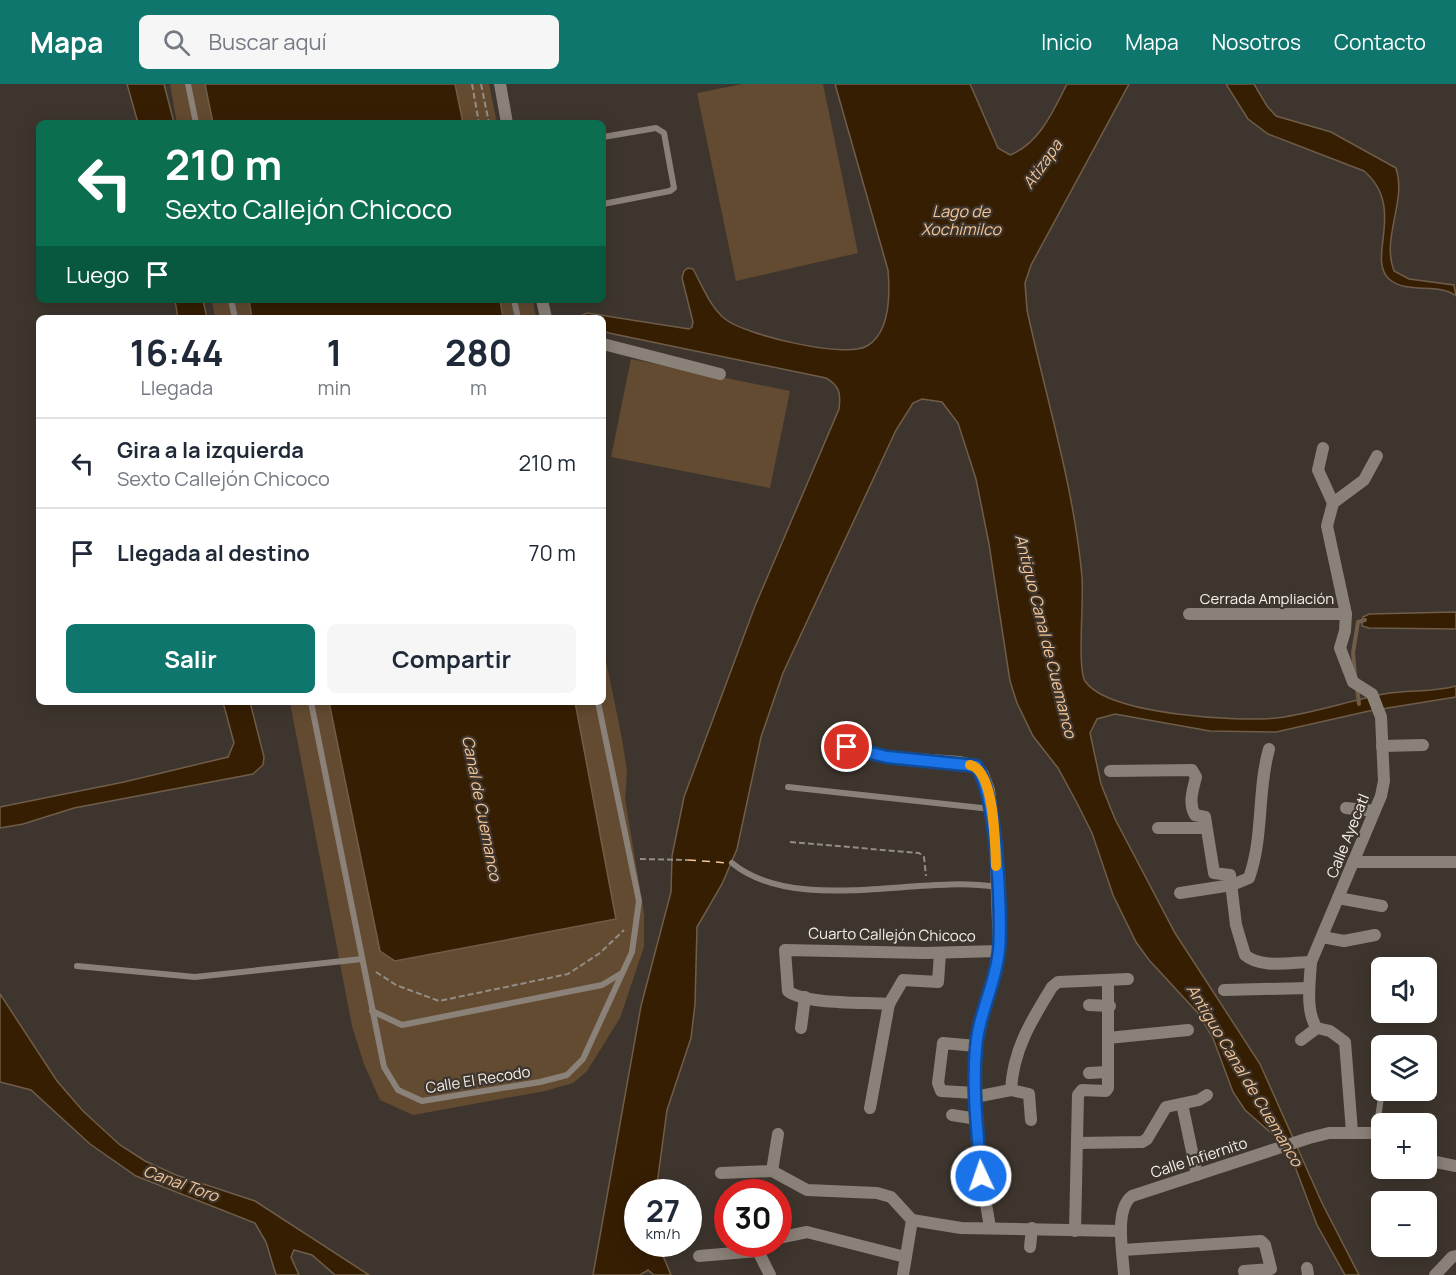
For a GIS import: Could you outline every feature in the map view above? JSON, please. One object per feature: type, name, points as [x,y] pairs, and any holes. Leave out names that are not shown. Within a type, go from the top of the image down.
[{"type":"street","points":[[500,84],[506,120]]},
{"type":"street","points":[[606,345],[720,374]]},
{"type":"street","points":[[1323,448],[1320,475],[1330,498],[1327,526],[1346,614]]},
{"type":"street","points":[[1330,498],[1364,480],[1377,456]]},
{"type":"street","name":"Cerrada Ampliación","points":[[1189,614],[1346,614]]},
{"type":"street","name":"Calle Ayecatl","points":[[1317,1028],[1313,1022],[1309,988],[1311,962],[1328,939],[1338,898],[1384,781],[1381,717],[1372,694],[1357,684],[1340,648],[1345,631],[1346,614]]},
{"type":"street","points":[[838,744],[887,757],[976,766],[983,774],[989,790],[997,888],[999,951],[976,1046],[975,1095],[981,1176],[990,1227]]},
{"type":"street","points":[[1382,746],[1424,745]]},
{"type":"street","points":[[1180,893],[1232,885],[1249,878],[1257,852],[1261,791],[1269,749]]},
{"type":"street","points":[[1110,771],[1192,770],[1196,777],[1192,795],[1192,810],[1196,815],[1205,817],[1214,873],[1228,874],[1232,885],[1236,925],[1245,955],[1255,961],[1266,963],[1311,962]]},
{"type":"street","points":[[1346,808],[1374,811]]},
{"type":"street","points":[[1158,828],[1206,828]]},
{"type":"street","points":[[1353,862],[1456,862]]},
{"type":"street","points":[[1338,898],[1382,906]]},
{"type":"street","points":[[1328,939],[1375,935]]},
{"type":"street","name":"Cuarto Callejón Chicoco","points":[[805,997],[788,991],[784,959],[788,949],[940,953],[999,951]]},
{"type":"street","points":[[870,1108],[889,1004],[903,980],[938,982],[940,953]]},
{"type":"street","points":[[1011,1090],[1012,1069],[1021,1040],[1052,987],[1065,980],[1128,979]]},
{"type":"street","points":[[1075,1231],[1078,1095],[1082,1090],[1106,1091],[1108,1038],[1113,1003],[1108,981]]},
{"type":"street","points":[[1224,990],[1309,988]]},
{"type":"street","points":[[801,1028],[805,997],[889,1004]]},
{"type":"street","points":[[1089,1005],[1113,1003]]},
{"type":"street","points":[[1301,1040],[1317,1028],[1330,1031],[1345,1042],[1352,1132]]},
{"type":"street","points":[[1108,1038],[1188,1030]]},
{"type":"street","points":[[976,1046],[943,1043],[938,1083],[941,1091],[975,1095],[1011,1090],[1029,1094],[1031,1119]]},
{"type":"street","points":[[1089,1073],[1107,1072]]},
{"type":"street","points":[[1077,1143],[1142,1142],[1147,1139],[1166,1107],[1198,1100],[1207,1095]]},
{"type":"street","points":[[1182,1104],[1197,1174]]},
{"type":"street","points":[[952,1115],[977,1119]]},
{"type":"street","name":"Calle Infiernito","points":[[1121,1231],[1125,1200],[1132,1196],[1329,1133],[1371,1132]]},
{"type":"street","points":[[772,1171],[778,1134]]},
{"type":"street","points":[[1437,1162],[1456,1166]]},
{"type":"street","points":[[721,1173],[772,1171],[807,1190],[877,1193],[891,1197],[912,1220],[961,1228],[1121,1231],[1124,1275]]},
{"type":"street","points":[[903,1275],[912,1220]]},
{"type":"street","points":[[1030,1247],[1032,1228]]},
{"type":"street","points":[[792,1235],[807,1232],[905,1257]]},
{"type":"street","points":[[1123,1250],[1261,1241],[1265,1245],[1271,1269],[1244,1271],[1245,1275]]},
{"type":"street","points":[[1435,1275],[1452,1257],[1456,1256]]},
{"type":"street","points":[[765,1257],[770,1275]]},
{"type":"lane","points":[[188,84],[195,120]]},
{"type":"lane","points":[[606,136],[656,128],[664,133],[674,188],[670,191],[606,203]]},
{"type":"lane","name":"Calle El Recodo","points":[[312,705],[384,1067],[398,1090],[422,1101],[540,1082],[567,1075],[583,1059],[632,952],[639,901],[599,705]]},
{"type":"lane","points":[[788,787],[991,809]]},
{"type":"lane","points":[[732,863],[739,869],[781,887],[837,890],[910,889],[926,885],[968,883],[997,888]]},
{"type":"lane","points":[[77,966],[195,977],[363,961]]},
{"type":"lane","points":[[372,1011],[402,1026],[602,985],[622,972]]},
{"type":"path","points":[[472,84],[478,120]]},
{"type":"path","points":[[481,84],[488,120]]},
{"type":"path","points":[[790,842],[919,853],[924,857],[926,885]]},
{"type":"path","points":[[631,860],[688,860]]},
{"type":"path","points":[[363,961],[396,985],[439,1000],[568,974],[600,953],[637,918]]},
{"type":"shaded area","points":[[170,84],[489,84],[496,120],[176,120]]},
{"type":"shaded area","points":[[743,84],[823,84],[858,253],[736,281],[697,93]]},
{"type":"shaded area","points":[[212,303],[534,303],[536,315],[214,315]]},
{"type":"shaded area","points":[[631,359],[790,391],[770,488],[611,457]]},
{"type":"shaded area","points":[[606,661],[627,771],[625,799],[644,913],[644,947],[620,1018],[587,1071],[573,1083],[545,1091],[413,1115],[380,1100],[364,1064],[352,1026],[291,705],[606,705]]},
{"type":"water","points":[[127,84],[164,84],[173,120],[137,120]]},
{"type":"water","points":[[205,84],[455,84],[462,120],[212,120]]},
{"type":"water","name":"Lago de Xochimilco","points":[[835,84],[970,84],[998,148],[1010,155],[1030,143],[1038,134],[1067,84],[1129,84],[1031,265],[1025,283],[1027,310],[1066,476],[1078,543],[1082,577],[1081,662],[1085,681],[1098,693],[1119,702],[1146,709],[1234,719],[1277,718],[1384,694],[1438,690],[1456,686],[1456,697],[1369,711],[1276,732],[1210,731],[1115,714],[1097,719],[1090,733],[1101,784],[1115,819],[1175,933],[1260,1064],[1322,1203],[1359,1275],[1345,1275],[1317,1225],[1288,1148],[1245,1110],[1233,1092],[1213,1038],[1198,1013],[1149,960],[1136,942],[1113,895],[1092,833],[1077,803],[1058,768],[1033,736],[1017,703],[1010,681],[989,544],[976,479],[958,423],[942,402],[922,399],[913,403],[896,430],[783,673],[761,737],[737,849],[722,884],[697,927],[695,1004],[691,1038],[667,1110],[658,1179],[624,1179],[624,1257],[663,1257],[671,1275],[654,1275],[648,1270],[640,1275],[593,1275],[641,1006],[671,892],[672,856],[684,797],[755,606],[839,409],[840,399],[837,387],[826,378],[609,333],[606,332],[606,316],[689,329],[693,322],[682,278],[684,271],[688,268],[693,269],[720,314],[736,325],[795,343],[838,350],[855,349],[867,346],[881,331],[885,322],[889,290],[888,270]]},
{"type":"water","points":[[1226,84],[1254,84],[1276,116],[1331,132],[1396,168],[1399,181],[1390,246],[1394,271],[1409,279],[1454,285],[1456,296],[1440,290],[1396,284],[1389,279],[1383,270],[1381,258],[1385,216],[1383,201],[1376,185],[1364,171],[1268,134],[1248,119]]},
{"type":"water","points":[[176,303],[204,303],[206,315],[178,315]]},
{"type":"water","points":[[250,303],[500,303],[502,315],[252,315]]},
{"type":"water","points":[[1456,612],[1456,629],[1362,626],[1363,617],[1369,614]]},
{"type":"water","points":[[224,705],[251,705],[264,757],[263,765],[253,774],[74,808],[23,824],[0,828],[0,807],[124,782],[228,757],[234,743]]},
{"type":"water","name":"Canal de Cuemanco","points":[[330,705],[576,705],[616,919],[395,961],[380,951]]},
{"type":"water","name":"Canal Toro","points":[[0,994],[57,1081],[83,1111],[120,1145],[145,1161],[176,1175],[255,1201],[369,1275],[335,1275],[312,1255],[294,1250],[291,1257],[299,1275],[276,1275],[266,1242],[255,1223],[136,1176],[90,1144],[31,1090],[0,1082]]},
{"type":"waterway","points":[[1355,675],[1353,653],[1358,622],[1365,620]]},
{"type":"waterway","points":[[1357,688],[1359,704]]},
{"type":"ferry route","points":[[688,860],[729,863]]},
{"type":"slow traffic","points":[[970,765],[976,766],[983,774],[989,790],[996,866]]},
{"type":"route","points":[[847,747],[887,757],[960,762],[976,766],[983,774],[989,790],[995,838],[999,951],[976,1046],[975,1093],[981,1176]]},
{"type":"water label","name":"Atizapa","points":[[1042,164]]},
{"type":"water label","name":"Antiguo Canal de Cuemanco","points":[[1046,636]]},
{"type":"water label","name":"Antiguo Canal de Cuemanco","points":[[1245,1075]]}]
